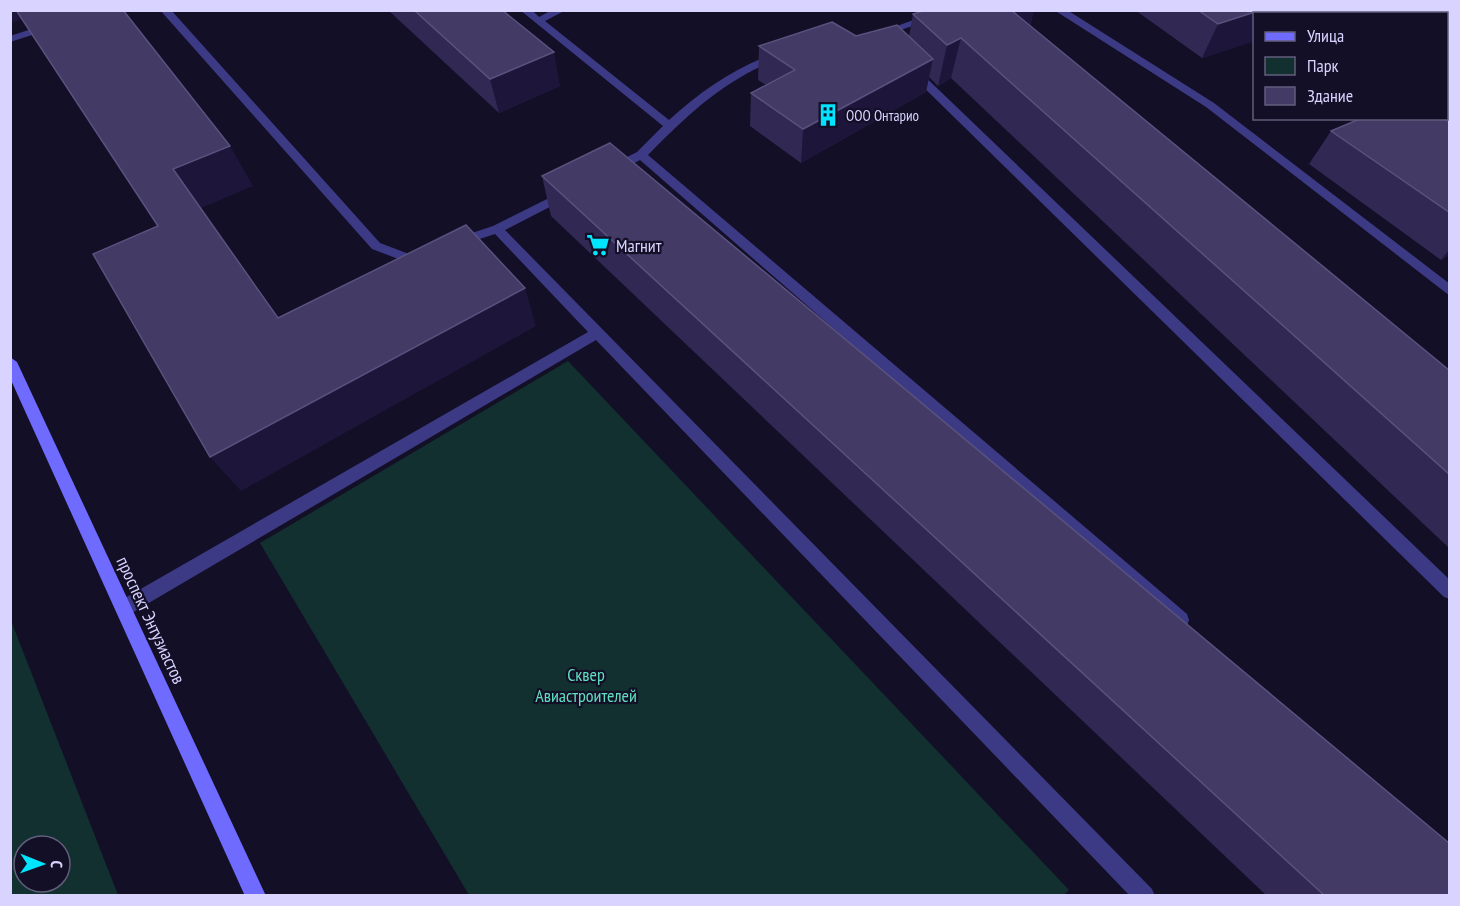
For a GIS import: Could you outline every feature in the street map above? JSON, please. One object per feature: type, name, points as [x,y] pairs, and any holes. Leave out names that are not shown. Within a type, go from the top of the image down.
[{"type":"main road","name":"проспект Энтузиастов","points":[[10,362],[256,896]]},
{"type":"street","points":[[165,10],[376,246],[409,259],[497,229],[579,187]]},
{"type":"street","points":[[525,10],[670,126]]},
{"type":"street","points":[[538,21],[561,10]]},
{"type":"street","points":[[876,39],[954,10]]},
{"type":"street","points":[[1059,10],[1210,105],[1449,291]]},
{"type":"street","points":[[10,39],[64,21]]},
{"type":"street","points":[[600,176],[641,155],[696,99],[748,65],[793,51]]},
{"type":"street","points":[[902,60],[1449,592]]},
{"type":"street","points":[[641,155],[1193,630]]},
{"type":"street","points":[[497,229],[1145,896]]},
{"type":"street","points":[[124,608],[597,333]]},
{"type":"green space","name":"Сквер Авиастроителей","points":[[568,361],[1069,890],[1064,895],[469,895],[260,543]]},
{"type":"green space","points":[[10,618],[118,895],[11,895]]},
{"type":"building","points":[[16,10],[123,10],[230,146],[173,169],[278,318],[466,225],[525,288],[210,457],[93,254],[158,226]]},
{"type":"building","points":[[414,10],[502,10],[554,52],[490,79]]},
{"type":"building","points":[[926,10],[1011,10],[1449,370],[1449,474],[961,38],[947,45],[913,14]]},
{"type":"building","points":[[1198,10],[1261,10],[1253,12],[1218,24]]},
{"type":"building","points":[[832,22],[856,36],[897,25],[933,59],[803,129],[751,93],[795,70],[759,46]]},
{"type":"building","points":[[1357,120],[1446,120],[1449,122],[1449,212],[1331,131]]},
{"type":"building","points":[[610,143],[1449,843],[1449,896],[1325,896],[542,176]]},
{"type":"place","name":"ООО Онтарио","points":[[828,115]]},
{"type":"place","name":"Магнит","points":[[598,245]]}]
